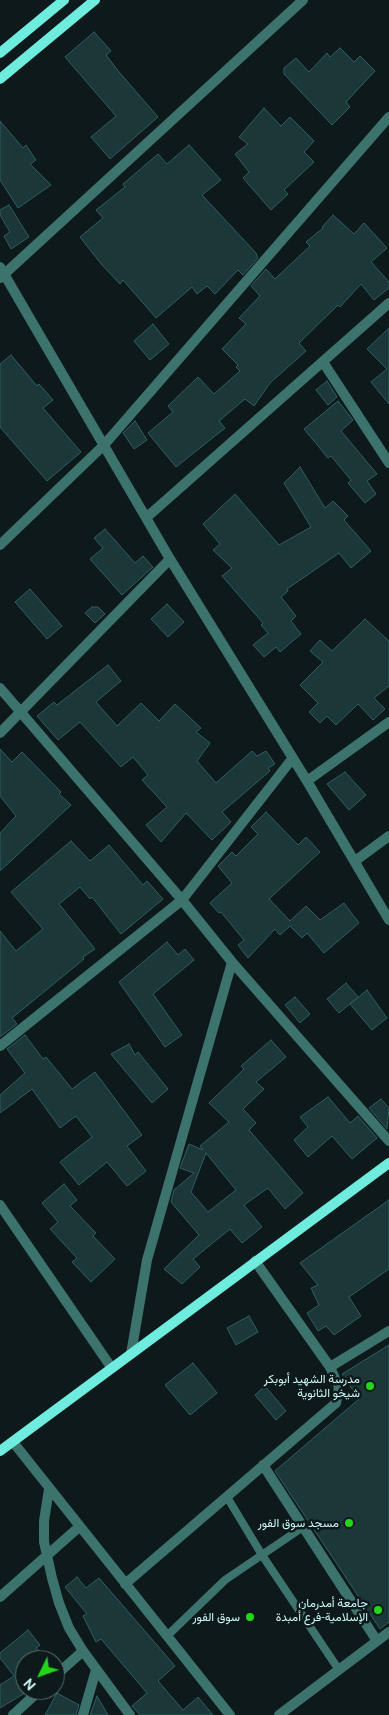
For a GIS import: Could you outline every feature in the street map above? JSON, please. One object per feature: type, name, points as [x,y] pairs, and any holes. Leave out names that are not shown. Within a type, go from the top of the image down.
[{"type":"street","points":[[0,52],[64,0]]},
{"type":"street","points":[[0,79],[95,0]]},
{"type":"street","points":[[303,0],[2,273],[170,558],[307,781],[389,920]]},
{"type":"street","points":[[0,545],[104,445],[389,117]]},
{"type":"street","points":[[146,517],[389,303]]},
{"type":"street","points":[[323,362],[389,463]]},
{"type":"street","points":[[0,733],[170,558]]},
{"type":"street","points":[[0,688],[182,900],[232,962],[389,1141]]},
{"type":"street","points":[[307,781],[389,722]]},
{"type":"street","points":[[0,1046],[182,900],[292,759]]},
{"type":"street","points":[[355,861],[389,836]]},
{"type":"street","points":[[130,1354],[147,1260],[232,962]]},
{"type":"street","points":[[1,1449],[389,1163]]},
{"type":"street","points":[[0,1205],[111,1367]]},
{"type":"street","points":[[125,1584],[336,1403],[339,1387],[330,1367],[255,1261]]},
{"type":"street","points":[[330,1367],[389,1330]]},
{"type":"street","points":[[13,1442],[230,1715]]},
{"type":"street","points":[[263,1465],[378,1641]]},
{"type":"street","points":[[50,1489],[44,1521],[46,1555],[60,1603],[69,1628],[83,1651],[130,1715]]},
{"type":"street","points":[[0,1597],[79,1526]]},
{"type":"street","points":[[279,1715],[389,1632]]},
{"type":"street","points":[[65,1667],[83,1651]]},
{"type":"street","points":[[83,1715],[96,1670]]},
{"type":"street","points":[[13,1715],[29,1700]]},
{"type":"lane","points":[[227,1497],[262,1554],[339,1670]]},
{"type":"lane","points":[[167,1636],[225,1580],[303,1526]]},
{"type":"building","points":[[94,32],[111,51],[106,55],[158,117],[110,159],[91,137],[116,116],[65,57]]},
{"type":"building","points":[[340,48],[354,62],[360,56],[375,71],[346,102],[350,107],[332,125],[284,74],[284,68],[296,58],[309,72],[327,53],[330,57]]},
{"type":"building","points":[[264,108],[281,126],[290,117],[314,141],[304,152],[314,162],[284,190],[288,194],[271,210],[243,178],[249,172],[235,154],[248,144],[239,137]]},
{"type":"building","points":[[0,121],[23,148],[26,145],[36,160],[30,164],[51,185],[18,208],[0,180]]},
{"type":"building","points":[[189,145],[221,180],[202,195],[256,253],[258,258],[243,275],[238,270],[215,294],[207,286],[197,294],[192,287],[156,318],[123,280],[120,284],[102,265],[80,237],[103,218],[96,210],[125,187],[123,184],[158,154],[167,164]]},
{"type":"building","points":[[9,205],[29,237],[11,249],[4,236],[10,232],[0,215],[0,210]]},
{"type":"building","points":[[333,215],[354,234],[364,223],[387,248],[371,262],[389,282],[389,288],[374,300],[361,284],[340,307],[338,305],[299,343],[306,351],[270,383],[254,406],[245,399],[219,421],[225,428],[176,467],[148,433],[173,412],[168,406],[198,377],[214,394],[240,371],[236,367],[238,365],[222,349],[246,324],[239,318],[260,296],[251,286],[266,269],[275,279],[310,246],[306,242],[323,228]]},
{"type":"building","points":[[153,324],[169,344],[150,360],[134,341]]},
{"type":"building","points":[[389,328],[389,404],[371,382],[387,369],[367,349]]},
{"type":"building","points":[[11,355],[37,386],[39,384],[53,400],[43,408],[81,452],[47,481],[0,427],[0,364]]},
{"type":"building","points":[[327,381],[337,397],[328,405],[316,390]]},
{"type":"building","points":[[338,401],[353,420],[341,431],[377,474],[367,481],[376,494],[365,503],[348,483],[351,480],[331,456],[328,458],[304,429]]},
{"type":"building","points":[[135,421],[147,440],[134,449],[123,433]]},
{"type":"building","points":[[300,467],[325,508],[333,501],[348,516],[344,520],[371,551],[351,568],[339,553],[287,589],[288,591],[281,597],[296,616],[291,621],[301,634],[280,652],[276,647],[264,657],[253,645],[268,633],[261,625],[263,623],[222,576],[232,568],[213,550],[220,544],[203,524],[235,494],[279,545],[311,527],[284,483]]},
{"type":"building","points":[[105,529],[135,563],[143,556],[153,567],[122,595],[90,559],[103,548],[94,538]]},
{"type":"building","points":[[30,589],[62,626],[47,639],[15,602]]},
{"type":"building","points":[[167,604],[184,622],[168,637],[151,619]]},
{"type":"building","points":[[92,607],[98,607],[105,614],[95,623],[85,613]]},
{"type":"building","points":[[365,619],[389,641],[389,686],[374,698],[385,709],[373,720],[358,704],[336,725],[327,716],[320,723],[309,712],[318,703],[300,685],[323,662],[310,651],[320,640],[332,651]]},
{"type":"building","points":[[108,665],[121,681],[96,702],[117,726],[141,703],[159,721],[175,704],[201,728],[196,732],[210,743],[197,761],[216,783],[252,751],[257,756],[266,751],[275,764],[268,768],[270,771],[222,812],[231,822],[212,840],[186,813],[161,842],[146,825],[167,807],[142,780],[148,775],[133,757],[121,767],[80,722],[58,740],[37,716],[54,702],[57,705]]},
{"type":"building","points":[[0,749],[12,762],[22,752],[71,805],[0,871],[0,833],[16,816],[0,796]]},
{"type":"building","points":[[345,772],[366,795],[349,810],[327,784]]},
{"type":"building","points":[[266,812],[298,845],[306,837],[320,852],[269,899],[290,921],[306,906],[320,920],[344,903],[359,923],[324,953],[307,933],[302,938],[290,926],[280,935],[275,929],[248,958],[238,945],[244,940],[221,912],[219,913],[210,903],[232,883],[218,866],[232,852],[236,856],[258,834],[251,827]]},
{"type":"building","points":[[71,841],[90,861],[109,845],[143,885],[147,881],[163,899],[121,934],[92,897],[90,899],[80,887],[59,904],[95,949],[83,957],[84,959],[12,1018],[17,1024],[0,1037],[0,931],[16,951],[43,929],[11,892]]},
{"type":"building","points":[[167,942],[178,955],[185,949],[194,960],[153,994],[182,1035],[165,1047],[119,982]]},
{"type":"building","points":[[346,983],[358,997],[339,1013],[327,999]]},
{"type":"building","points":[[367,990],[387,1018],[372,1030],[350,1004]]},
{"type":"building","points":[[295,997],[310,1014],[300,1023],[285,1005]]},
{"type":"building","points":[[25,1035],[43,1059],[46,1057],[72,1089],[95,1072],[142,1135],[127,1146],[146,1171],[127,1186],[107,1162],[79,1185],[60,1162],[92,1137],[76,1116],[60,1128],[32,1089],[0,1113],[0,1095],[25,1073],[7,1049]]},
{"type":"building","points":[[271,1040],[286,1057],[256,1082],[264,1089],[243,1109],[256,1123],[249,1130],[303,1193],[285,1209],[268,1188],[244,1205],[262,1227],[242,1243],[230,1229],[193,1259],[200,1267],[182,1284],[164,1269],[199,1235],[171,1202],[174,1190],[194,1173],[180,1168],[189,1144],[203,1150],[200,1146],[229,1122],[209,1103],[244,1069],[241,1066]],"holes":[[[206,1153],[236,1190],[208,1212],[191,1192]]]},
{"type":"building","points":[[129,1044],[135,1055],[138,1052],[168,1089],[152,1103],[111,1054]]},
{"type":"building","points":[[328,1097],[350,1123],[358,1116],[377,1138],[352,1159],[332,1136],[308,1157],[294,1140],[308,1127],[300,1117]]},
{"type":"building","points":[[381,1099],[389,1108],[387,1129],[369,1108]]},
{"type":"building","points":[[64,1184],[77,1200],[70,1206],[96,1233],[93,1236],[115,1259],[91,1282],[72,1262],[77,1258],[50,1229],[58,1222],[42,1203]]},
{"type":"building","points":[[389,1200],[389,1269],[349,1297],[361,1316],[334,1335],[326,1326],[318,1331],[307,1313],[319,1305],[311,1288],[318,1285],[300,1263]]},
{"type":"building","points":[[249,1316],[258,1332],[236,1345],[227,1328]]},
{"type":"building","name":"مسجد سوق الفور","points":[[389,1345],[389,1622],[380,1629],[275,1471],[359,1399],[342,1374]]},
{"type":"building","points":[[193,1363],[217,1393],[190,1415],[165,1385]]},
{"type":"building","points":[[265,1386],[286,1411],[276,1420],[255,1395]]},
{"type":"building","points":[[77,1577],[86,1588],[99,1578],[175,1666],[158,1681],[183,1710],[198,1697],[213,1715],[140,1715],[132,1706],[147,1693],[101,1639],[96,1642],[83,1616],[87,1614],[65,1587]]},
{"type":"building","points":[[28,1630],[40,1645],[36,1648],[38,1650],[15,1650],[15,1699],[0,1708],[0,1685],[14,1676],[0,1658],[0,1653]]},
{"type":"building","points":[[97,1696],[108,1715],[90,1715]]},
{"type":"building","points":[[65,1697],[79,1705],[76,1715],[45,1715],[53,1700],[65,1700]]},
{"type":"place","name":"مدرسة الشهيد أبوبكر شيخو الثانوية","points":[[370,1386]]},
{"type":"place","name":"مسجد سوق الفور","points":[[349,1523]]},
{"type":"place","name":"جامعة أمدرمان الإسلامية-فرع أمبدة","points":[[378,1610]]},
{"type":"place","name":"سوق الفور","points":[[250,1617]]}]
